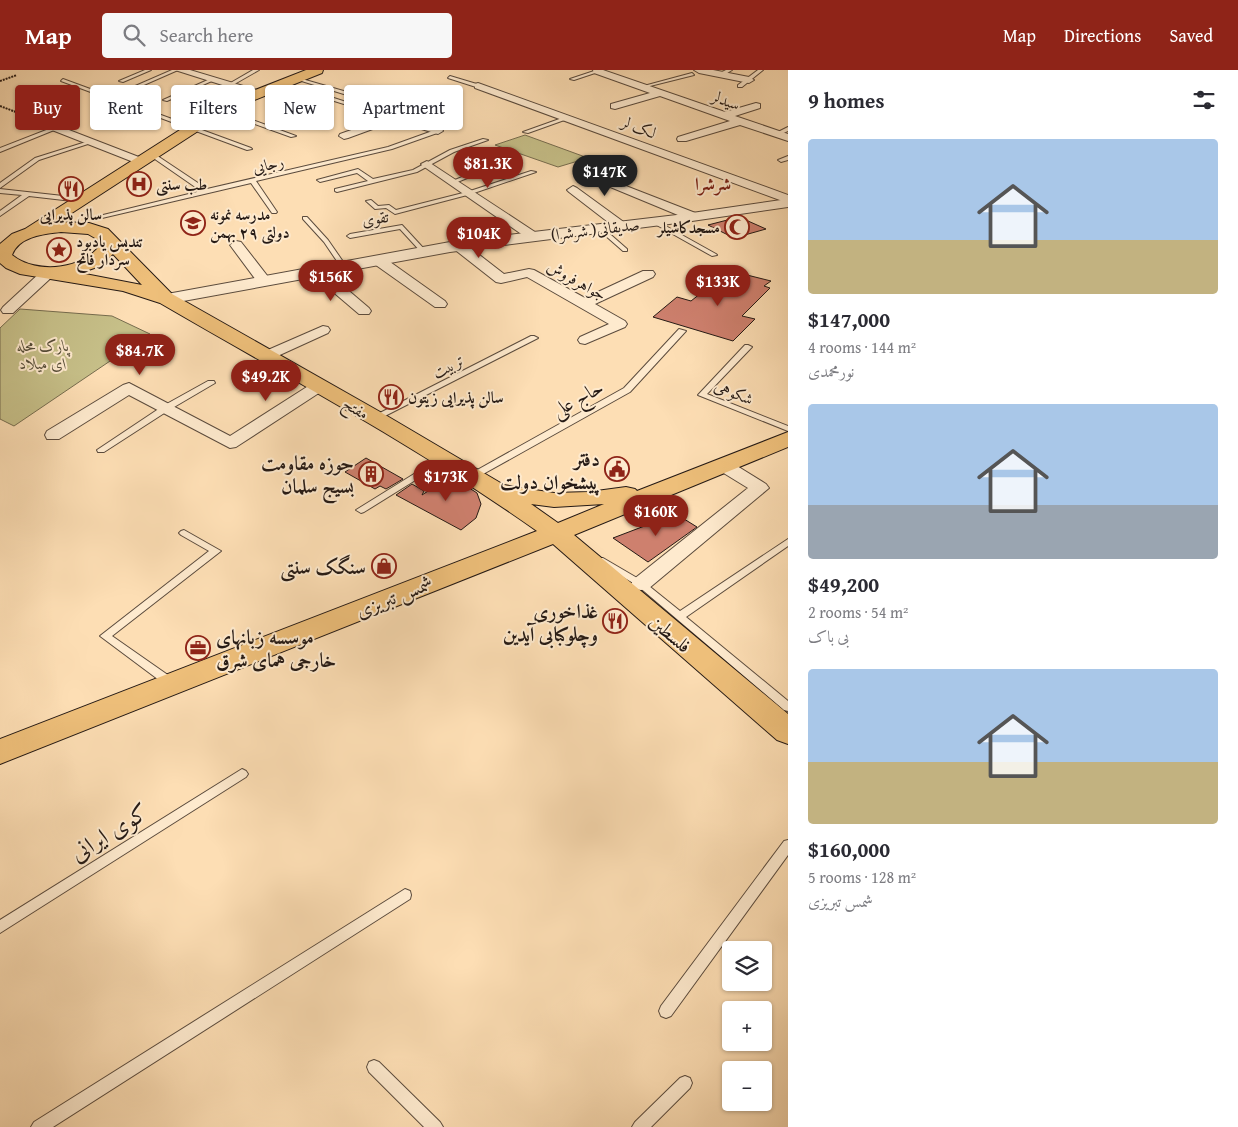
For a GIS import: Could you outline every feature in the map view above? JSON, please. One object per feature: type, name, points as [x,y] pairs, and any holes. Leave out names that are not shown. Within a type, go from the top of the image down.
[{"type":"main road","points":[[257,93],[317,70]]},
{"type":"main road","points":[[104,184],[101,199],[109,250],[101,258],[88,265],[60,271],[40,272],[18,268],[8,263],[4,256],[4,250],[10,244],[30,233],[104,184],[189,130]]},
{"type":"main road","points":[[30,233],[61,227],[105,230],[167,299]]},
{"type":"main road","name":"مفتح","points":[[40,272],[126,286],[167,299],[473,476],[556,534]]},
{"type":"main road","name":"شمس تبریزی","points":[[0,752],[556,534],[788,439]]},
{"type":"main road","points":[[496,491],[554,500],[589,499],[637,492],[686,480]]},
{"type":"main road","name":"فلسطین","points":[[556,534],[788,732]]},
{"type":"street","points":[[186,71],[229,85]]},
{"type":"street","name":"سیدلر","points":[[599,71],[788,138]]},
{"type":"street","points":[[696,72],[726,72],[749,80]]},
{"type":"street","name":"لک لر","points":[[478,86],[788,201]]},
{"type":"street","points":[[615,106],[660,93]]},
{"type":"street","points":[[724,116],[756,106]]},
{"type":"street","points":[[344,136],[388,120],[409,122],[438,131]]},
{"type":"street","points":[[682,139],[741,121]]},
{"type":"street","points":[[61,130],[91,142],[146,158]]},
{"type":"street","points":[[427,164],[534,237]]},
{"type":"street","points":[[595,177],[694,217]]},
{"type":"street","points":[[573,190],[621,226]]},
{"type":"street","name":"(شرشرا )صدیقانی","points":[[167,299],[459,246],[694,217],[788,201]]},
{"type":"street","points":[[236,245],[264,281]]},
{"type":"street","name":"جواهرفروش","points":[[459,246],[501,279],[529,273],[620,324],[585,340]]},
{"type":"street","points":[[378,260],[440,304]]},
{"type":"street","points":[[317,271],[364,311]]},
{"type":"street","points":[[4,310],[40,272]]},
{"type":"street","points":[[584,304],[648,274]]},
{"type":"street","points":[[266,356],[323,330]]},
{"type":"street","points":[[53,435],[129,388],[230,443],[319,386]]},
{"type":"street","points":[[642,584],[760,488],[723,465]]},
{"type":"lane","points":[[121,81],[149,70]]},
{"type":"lane","points":[[139,85],[176,70]]},
{"type":"lane","points":[[229,85],[257,70]]},
{"type":"lane","points":[[740,86],[761,70]]},
{"type":"lane","points":[[572,78],[599,71]]},
{"type":"lane","points":[[642,87],[696,72]]},
{"type":"lane","points":[[450,76],[478,86]]},
{"type":"lane","points":[[297,78],[344,93]]},
{"type":"lane","points":[[63,80],[171,120]]},
{"type":"lane","points":[[166,100],[212,80]]},
{"type":"lane","points":[[282,83],[344,103]]},
{"type":"lane","points":[[526,132],[567,118]]},
{"type":"lane","points":[[255,122],[293,136]]},
{"type":"lane","points":[[777,134],[788,129]]},
{"type":"lane","points":[[0,150],[51,130]]},
{"type":"lane","points":[[197,130],[249,149]]},
{"type":"lane","name":"رجایی","points":[[105,230],[206,192],[390,148],[438,131]]},
{"type":"lane","points":[[337,190],[415,171],[452,151],[485,140]]},
{"type":"lane","points":[[0,186],[37,159],[91,142]]},
{"type":"lane","points":[[146,158],[206,192]]},
{"type":"lane","points":[[453,182],[496,164]]},
{"type":"lane","points":[[320,180],[358,171],[372,181]]},
{"type":"lane","points":[[369,201],[377,208],[387,206],[395,212],[469,193],[533,172]]},
{"type":"lane","points":[[253,181],[274,212]]},
{"type":"lane","points":[[0,191],[81,200]]},
{"type":"lane","points":[[0,214],[28,194]]},
{"type":"lane","points":[[305,218],[326,241],[343,266]]},
{"type":"lane","points":[[655,222],[714,255]]},
{"type":"lane","name":"تقوی","points":[[350,236],[402,227],[424,252]]},
{"type":"lane","points":[[601,229],[625,250]]},
{"type":"lane","name":"حاج علی","points":[[473,476],[627,390],[682,331]]},
{"type":"lane","name":"تربیت","points":[[374,418],[534,338]]},
{"type":"lane","name":"شکوهی","points":[[748,348],[702,395],[788,428]]},
{"type":"lane","points":[[101,450],[166,408],[211,384]]},
{"type":"lane","points":[[361,510],[443,459]]},
{"type":"lane","points":[[172,684],[106,636],[216,551],[184,533]]},
{"type":"lane","points":[[556,534],[642,584],[788,707]]},
{"type":"lane","points":[[680,616],[788,542]]},
{"type":"lane","name":"کوی ایرانی","points":[[0,927],[242,774]]},
{"type":"lane","points":[[666,1011],[788,845]]},
{"type":"lane","points":[[39,1127],[405,895]]},
{"type":"lane","points":[[374,1067],[435,1127]]},
{"type":"lane","points":[[640,1127],[685,1083]]},
{"type":"path","points":[[0,81],[17,75]]},
{"type":"path","points":[[0,106],[15,111]]},
{"type":"path","points":[[0,111],[7,108]]},
{"type":"green space","points":[[525,135],[588,158],[558,167],[495,145]]},
{"type":"green space","name":"پارک محله ای میلاد","points":[[20,309],[112,316],[150,334],[14,426],[0,419],[0,328]]},
{"type":"building","name":"مسجدکاشیلر","points":[[739,217],[766,229],[734,238],[708,225]]},
{"type":"building","points":[[735,272],[771,281],[764,286],[770,288],[742,316],[755,319],[733,341],[653,317],[677,297],[691,301],[720,278],[727,280]]},
{"type":"building","name":"حوزه مقاومت بسیج سلمان","points":[[366,458],[403,479],[386,489],[380,486],[375,489],[345,472]]},
{"type":"building","points":[[451,476],[477,493],[481,504],[476,518],[461,530],[396,495],[412,484],[424,491],[422,495]]},
{"type":"building","points":[[676,514],[697,527],[648,562],[613,538]]},
{"type":"place","name":"طب سنتی","points":[[139,184]]},
{"type":"place","name":"سالن پذیرایی","points":[[71,189]]},
{"type":"place","name":"مدرسه نمونه دولتی ۲۹ بهمن","points":[[193,223]]},
{"type":"place","name":"مسجدکاشیلر","points":[[737,227]]},
{"type":"place","name":"تندیس یادبود سردار فاتح","points":[[59,250]]},
{"type":"place","name":"سالن پذیرایی زیتون","points":[[391,397]]},
{"type":"place","name":"دفتر پیشخوان دولت","points":[[617,469]]},
{"type":"place","name":"حوزه مقاومت بسیج سلمان","points":[[371,474]]},
{"type":"place","name":"سنگک سنتی","points":[[384,566]]},
{"type":"place","name":"غذاخوری وچلوکبابی آیدین","points":[[615,621]]},
{"type":"place","name":"موسسه زبانهای خارجی همای شرق","points":[[198,648]]},
{"type":"district","name":"شرشرا","points":[[713,183]]}]
